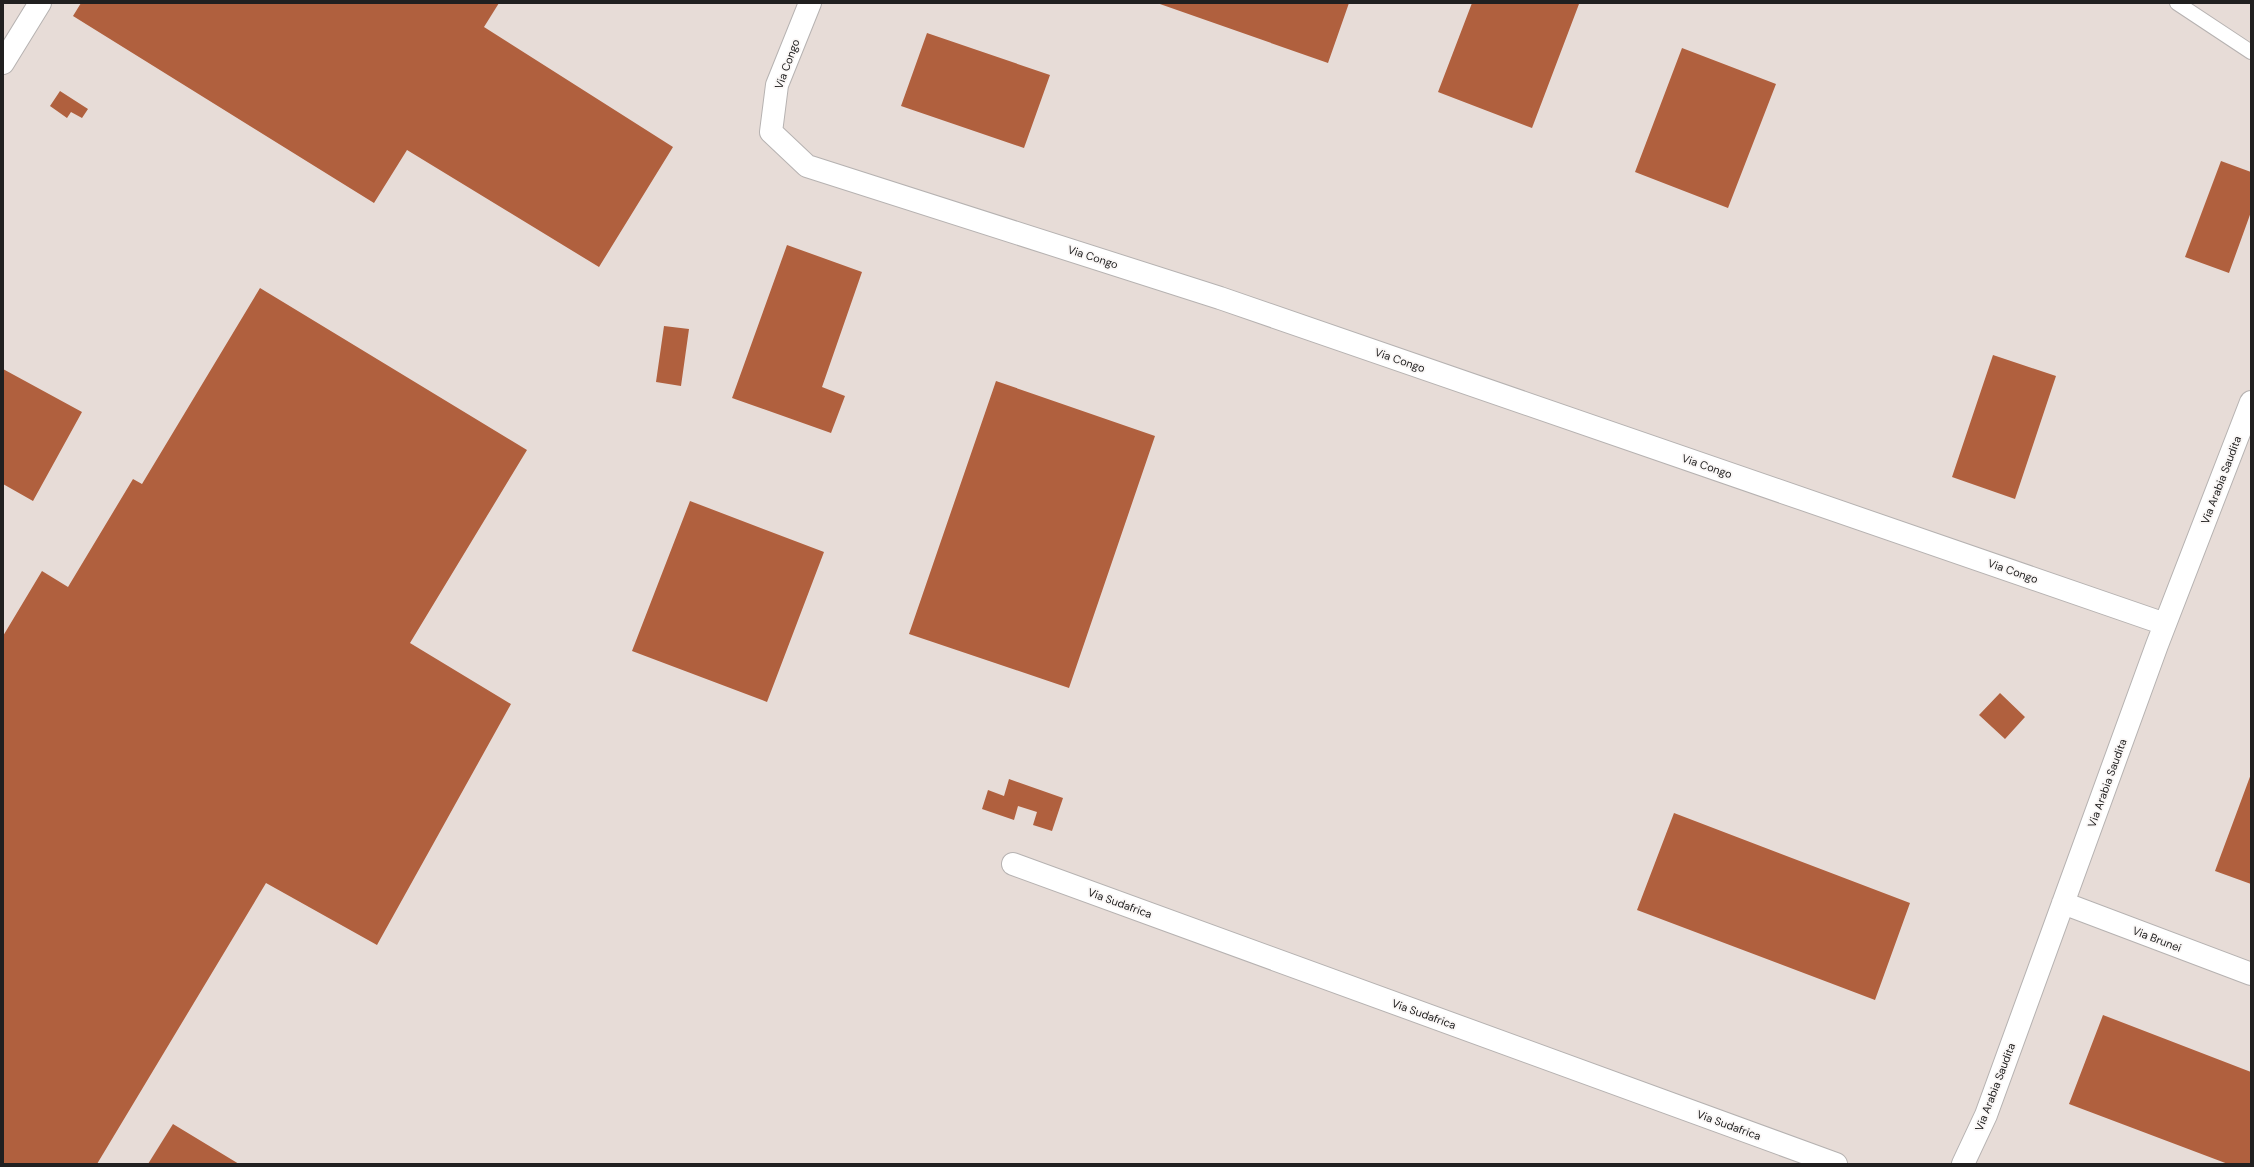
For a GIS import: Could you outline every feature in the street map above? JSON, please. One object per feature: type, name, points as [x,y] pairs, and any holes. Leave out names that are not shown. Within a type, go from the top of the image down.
[{"type":"street","points":[[3,63],[40,3]]},
{"type":"street","name":"Via Congo","points":[[810,3],[777,85],[771,132],[807,166],[1220,298],[2165,624]]},
{"type":"street","name":"Via Arabia Saudita","points":[[1963,1164],[1986,1114],[2165,624],[2251,402]]},
{"type":"street","name":"Via Sudafrica","points":[[1013,864],[1836,1164]]},
{"type":"street","name":"Via Brunei","points":[[2063,903],[2251,974]]},
{"type":"lane","points":[[2177,3],[2251,52]]},
{"type":"shaded area","points":[[3,3],[2251,3],[2251,1164],[3,1164]]},
{"type":"building","points":[[81,3],[499,3],[484,27],[673,147],[599,267],[407,150],[374,203],[73,16]]},
{"type":"building","points":[[1157,3],[1349,3],[1328,63]]},
{"type":"building","points":[[1472,3],[1579,4],[1532,128],[1438,92]]},
{"type":"building","points":[[927,33],[1050,75],[1024,148],[901,106]]},
{"type":"building","points":[[1682,48],[1776,84],[1728,208],[1635,172]]},
{"type":"building","points":[[60,91],[88,109],[82,118],[71,112],[67,118],[50,106]]},
{"type":"building","points":[[2221,161],[2251,172],[2251,212],[2229,273],[2185,257]]},
{"type":"building","points":[[787,245],[862,272],[822,387],[845,396],[831,433],[732,398]]},
{"type":"building","points":[[260,288],[527,450],[410,643],[511,704],[377,945],[266,883],[97,1164],[3,1164],[3,636],[42,571],[68,587],[133,479],[142,484]]},
{"type":"building","points":[[664,326],[689,329],[681,386],[656,382]]},
{"type":"building","points":[[1993,355],[2056,376],[2015,499],[1952,477]]},
{"type":"building","points":[[3,369],[82,412],[33,501],[3,484]]},
{"type":"building","points":[[996,381],[1155,436],[1069,688],[909,634]]},
{"type":"building","points":[[690,501],[824,552],[767,702],[632,651]]},
{"type":"building","points":[[2000,693],[2025,717],[2005,739],[1979,715]]},
{"type":"building","points":[[2251,774],[2250,878],[2251,884],[2215,871]]},
{"type":"building","points":[[1009,779],[1063,798],[1052,831],[1033,825],[1037,812],[1018,806],[1014,820],[982,809],[988,790],[1004,796]]},
{"type":"building","points":[[1674,813],[1910,903],[1875,1000],[1637,910]]},
{"type":"building","points":[[2103,1015],[2251,1072],[2251,1164],[2228,1164],[2069,1104]]},
{"type":"building","points":[[173,1124],[239,1164],[148,1164]]}]
